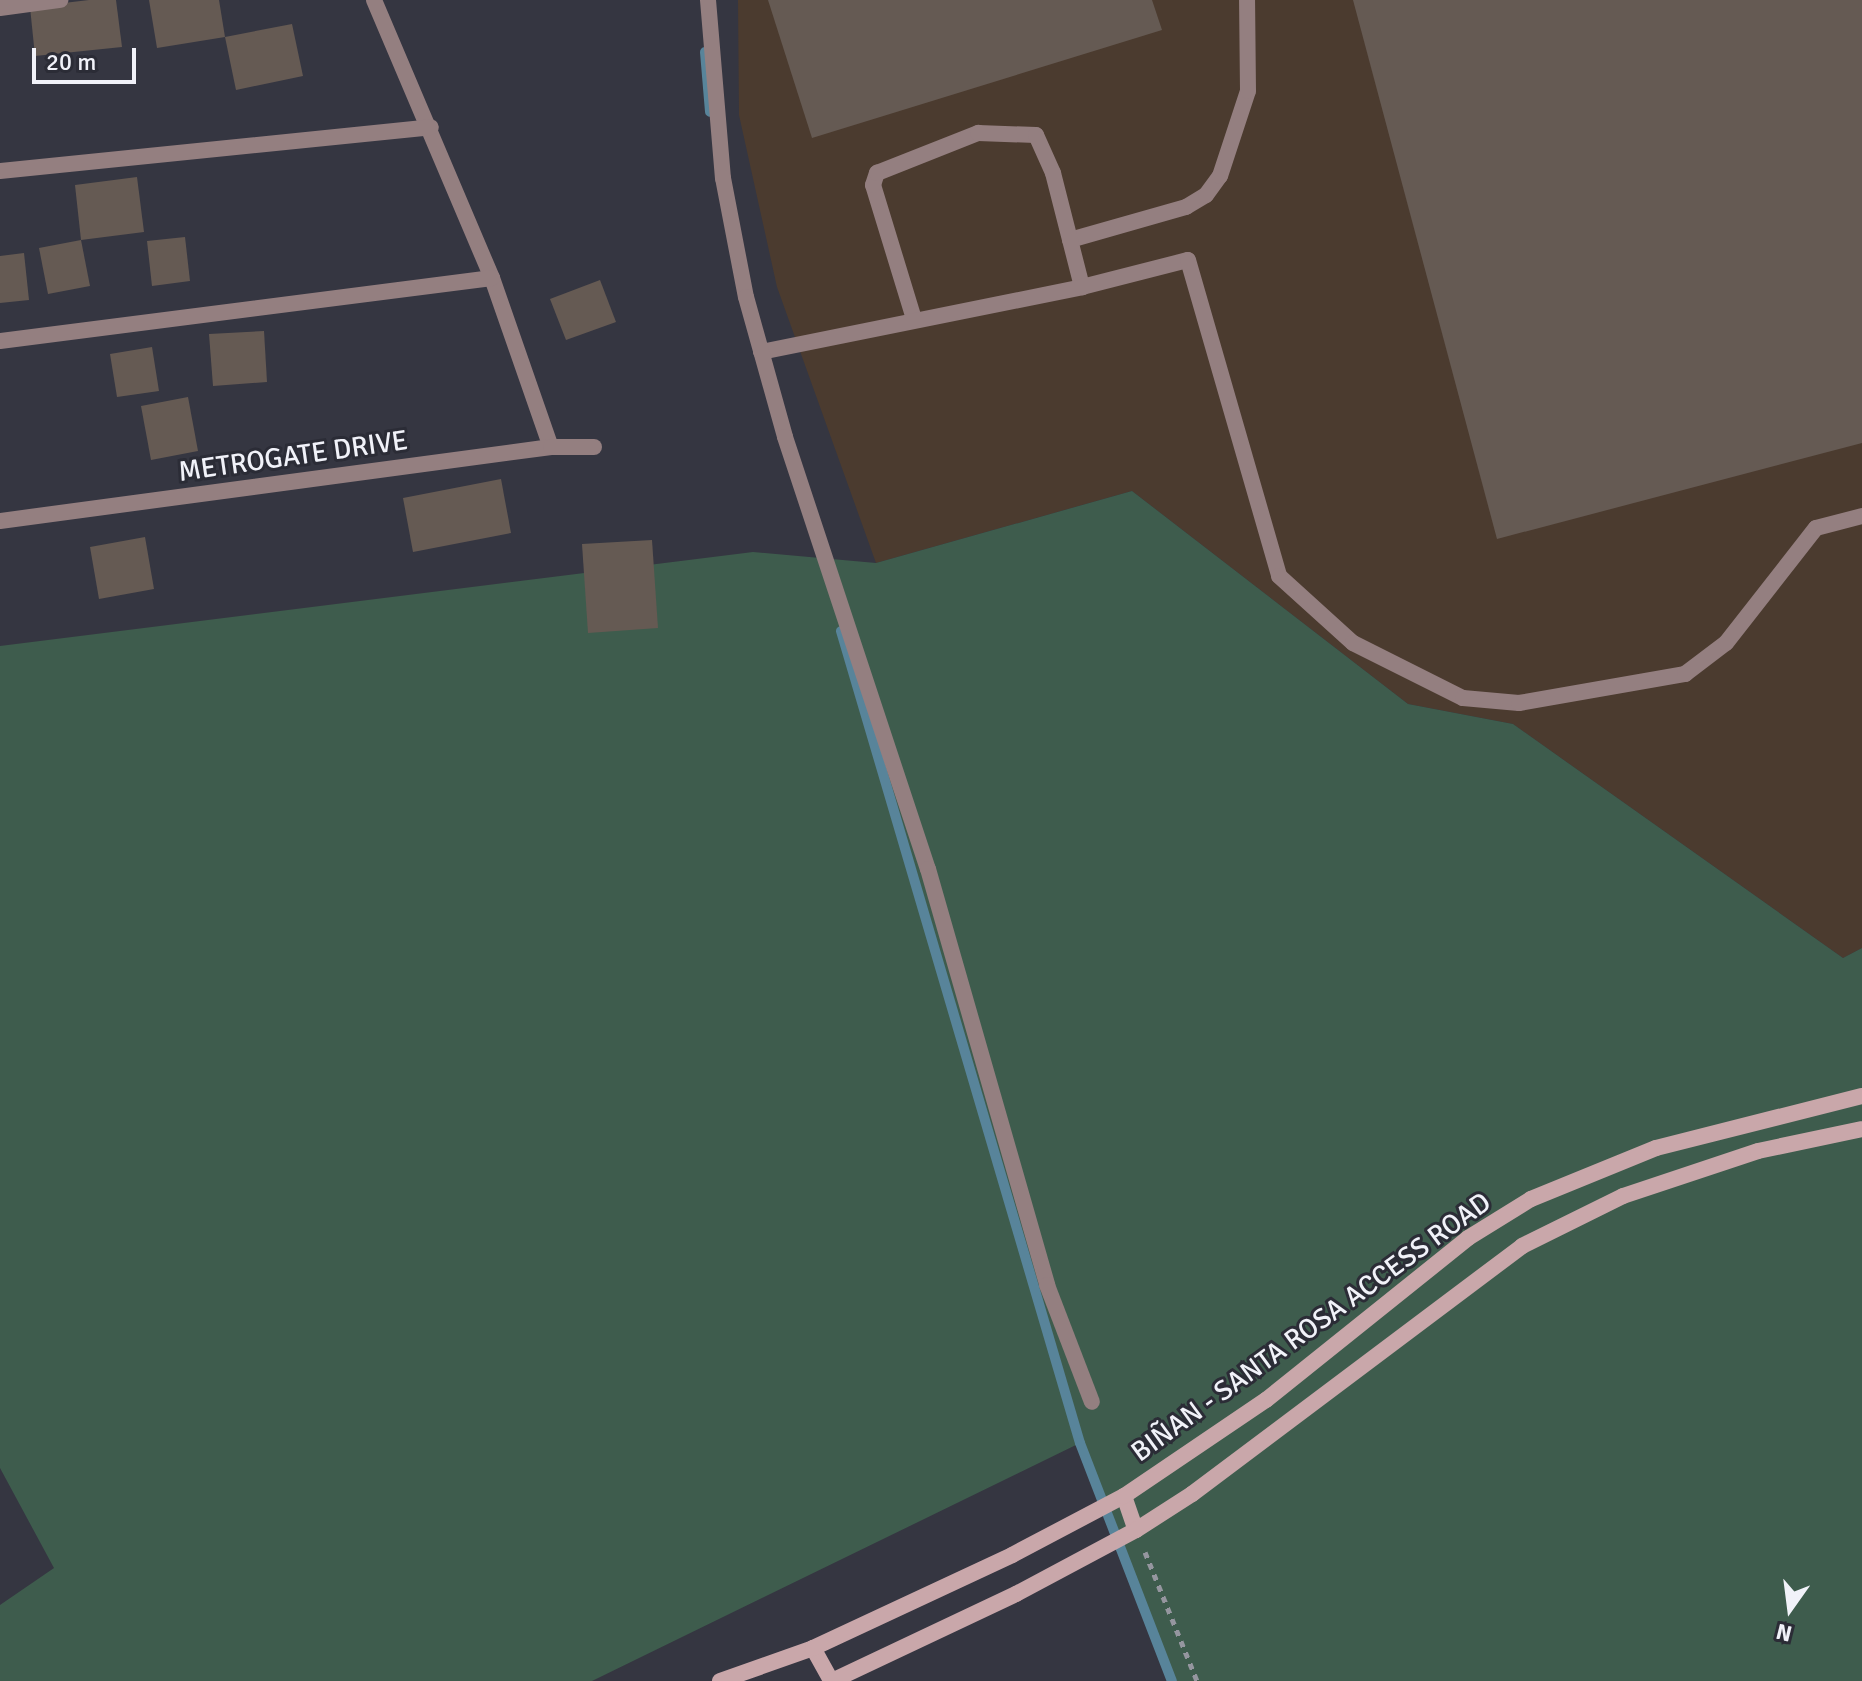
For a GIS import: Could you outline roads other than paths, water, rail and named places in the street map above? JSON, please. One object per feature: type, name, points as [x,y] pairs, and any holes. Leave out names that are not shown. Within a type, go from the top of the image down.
[{"type":"main road","name":"BIÑAN - SANTA ROSA ACCESS ROAD","points":[[720,1681],[813,1648],[1124,1496],[1266,1400],[1468,1238],[1531,1199],[1656,1148],[1749,1122],[1862,1096]]},
{"type":"main road","points":[[1749,1122],[1758,1151]]},
{"type":"main road","name":"BIÑAN - SANTA ROSA ACCESS ROAD","points":[[832,1681],[1016,1594],[1136,1530],[1192,1494],[1522,1246],[1623,1196],[1758,1151],[1862,1129]]},
{"type":"main road","points":[[1124,1496],[1136,1530]]},
{"type":"main road","points":[[813,1648],[832,1681]]},
{"type":"street","points":[[0,8],[60,0]]},
{"type":"street","points":[[374,0],[431,127],[492,278],[551,447]]},
{"type":"street","points":[[708,0],[723,178],[761,352],[928,869],[1047,1285],[1092,1402]]},
{"type":"street","points":[[1070,240],[1186,207],[1206,195],[1220,176],[1248,91],[1247,0]]},
{"type":"street","points":[[0,171],[431,127]]},
{"type":"street","points":[[914,319],[873,199],[877,173],[978,133],[1036,135],[1053,173],[1082,287]]},
{"type":"street","points":[[761,352],[1082,287],[1188,260],[1279,576],[1353,643],[1463,698],[1519,703],[1685,674],[1726,643],[1816,528],[1862,516]]},
{"type":"street","points":[[0,341],[492,278]]},
{"type":"street","name":"METROGATE DRIVE","points":[[0,521],[551,447],[594,447]]},
{"type":"waterway","points":[[705,52],[710,112]]},
{"type":"waterway","points":[[841,631],[1080,1443],[1172,1681]]}]
